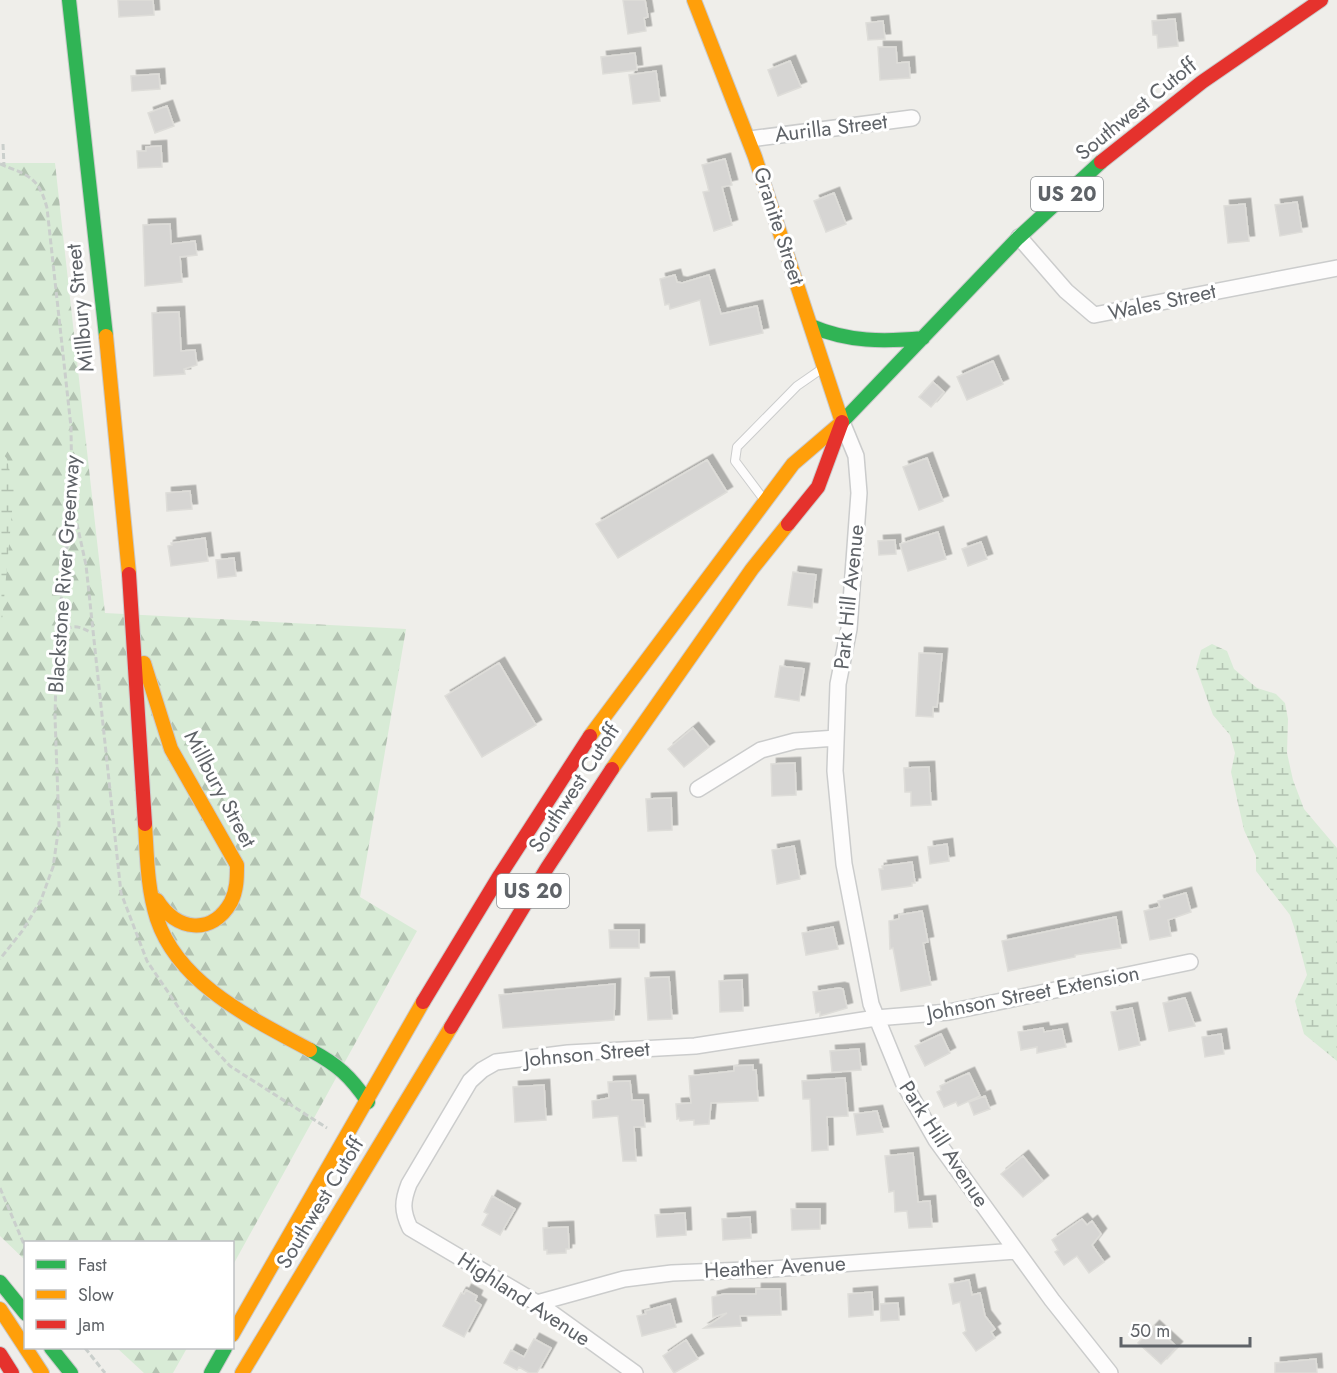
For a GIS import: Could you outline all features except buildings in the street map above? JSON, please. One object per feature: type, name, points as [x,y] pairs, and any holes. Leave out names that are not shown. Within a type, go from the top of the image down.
[{"type":"main road","name":"Millbury Street","points":[[69,0],[132,612],[149,873],[155,909],[169,945],[201,982],[233,1005],[339,1066],[353,1080],[368,1102]]},
{"type":"main road","name":"Granite Street","points":[[694,0],[750,139],[842,422]]},
{"type":"main road","name":"Southwest Cutoff","points":[[234,1332],[442,970],[575,760],[653,647],[793,464],[842,422],[1019,237],[1124,144],[1203,80],[1321,0]]},
{"type":"main road","points":[[811,326],[850,340],[883,342],[923,338]]},
{"type":"main road","name":"Southwest Cutoff","points":[[242,1373],[547,868],[607,777],[752,569],[818,487],[842,422]]},
{"type":"main road","name":"Millbury Street","points":[[132,612],[148,680],[171,748],[237,865],[239,880],[234,899],[222,915],[206,923],[187,924],[175,921],[159,906],[149,873]]},
{"type":"main road","points":[[575,760],[607,777]]},
{"type":"main road","points":[[0,1282],[24,1312]]},
{"type":"main road","points":[[0,1308],[24,1345]]},
{"type":"main road","points":[[26,1349],[42,1373]]},
{"type":"main road","points":[[53,1349],[71,1373]]},
{"type":"main road","points":[[211,1373],[224,1349]]},
{"type":"main road","points":[[0,1354],[12,1373]]},
{"type":"street","name":"Aurilla Street","points":[[750,139],[912,118]]},
{"type":"street","name":"Wales Street","points":[[1019,237],[1066,291],[1094,315],[1337,268]]},
{"type":"street","name":"Granite Street","points":[[842,422],[856,456]]},
{"type":"street","name":"Park Hill Avenue","points":[[856,456],[859,493],[856,557],[849,628],[838,684],[835,771],[844,864],[876,1018],[903,1082],[923,1120],[1016,1251],[1110,1373]]},
{"type":"street","points":[[698,789],[761,750],[795,741],[836,738]]},
{"type":"street","name":"Johnson Street Extension","points":[[876,1018],[949,1012],[1190,962]]},
{"type":"street","name":"Johnson Street","points":[[410,1228],[404,1215],[403,1201],[409,1184],[470,1081],[482,1070],[496,1062],[568,1053],[695,1046],[876,1018]]},
{"type":"street","name":"Highland Avenue","points":[[410,1228],[537,1303],[635,1373]]},
{"type":"street","name":"Heather Avenue","points":[[537,1303],[624,1279],[672,1273],[772,1269],[1016,1251]]},
{"type":"lane","points":[[764,501],[735,460],[737,447],[797,386],[825,367]]},
{"type":"path","points":[[2,165],[3,144]]},
{"type":"path","name":"Blackstone River Greenway","points":[[0,959],[23,930],[41,900],[57,848],[59,815],[55,717],[57,637],[72,501],[71,427],[47,208],[40,185],[29,175],[2,165]]},
{"type":"path","points":[[57,637],[63,630],[75,626],[92,633]]},
{"type":"path","points":[[0,1188],[24,1244]]},
{"type":"path","points":[[87,1349],[105,1373]]},
{"type":"green space","points":[[0,163],[55,163],[105,613],[406,629],[360,897],[417,931],[234,1263],[234,1241],[24,1241],[24,1259],[0,1236]]},
{"type":"green space","points":[[0,450],[7,459],[14,490],[0,643]]},
{"type":"green space","points":[[1212,644],[1227,651],[1234,669],[1257,688],[1276,694],[1285,703],[1288,719],[1287,753],[1293,780],[1304,809],[1337,848],[1337,1061],[1304,1034],[1295,1001],[1307,975],[1296,933],[1290,915],[1256,871],[1256,856],[1244,830],[1231,772],[1235,753],[1230,735],[1213,715],[1196,668],[1201,650]]},
{"type":"green space","points":[[118,1349],[186,1349],[173,1373],[144,1373]]},
{"type":"traffic: fast","points":[[69,0],[106,336]]},
{"type":"traffic: fast","points":[[842,422],[1018,238],[1101,162]]},
{"type":"traffic: fast","points":[[811,326],[839,335],[866,340],[923,338]]},
{"type":"traffic: fast","points":[[310,1050],[343,1072],[368,1102]]},
{"type":"traffic: fast","points":[[0,1282],[24,1312]]},
{"type":"traffic: fast","points":[[52,1349],[71,1373]]},
{"type":"traffic: fast","points":[[211,1373],[224,1349]]},
{"type":"traffic: slow","points":[[694,0],[755,157],[842,422]]},
{"type":"traffic: slow","points":[[106,336],[129,574]]},
{"type":"traffic: slow","points":[[590,736],[793,464],[842,422]]},
{"type":"traffic: slow","points":[[612,769],[752,569],[788,524]]},
{"type":"traffic: slow","points":[[144,663],[171,749],[237,865],[236,884],[231,902],[214,920],[204,924],[184,923],[174,918],[157,900]]},
{"type":"traffic: slow","points":[[145,824],[148,872],[157,919],[182,963],[220,998],[310,1050]]},
{"type":"traffic: slow","points":[[234,1332],[423,1002]]},
{"type":"traffic: slow","points":[[242,1373],[451,1027]]},
{"type":"traffic: slow","points":[[0,1309],[24,1346]]},
{"type":"traffic: slow","points":[[26,1349],[42,1373]]},
{"type":"traffic: jam","points":[[1101,162],[1202,82],[1321,0]]},
{"type":"traffic: jam","points":[[788,524],[818,487],[842,422]]},
{"type":"traffic: jam","points":[[129,574],[145,824]]},
{"type":"traffic: jam","points":[[423,1002],[500,875],[590,736]]},
{"type":"traffic: jam","points":[[451,1027],[547,868],[612,769]]},
{"type":"traffic: jam","points":[[0,1354],[12,1373]]}]
